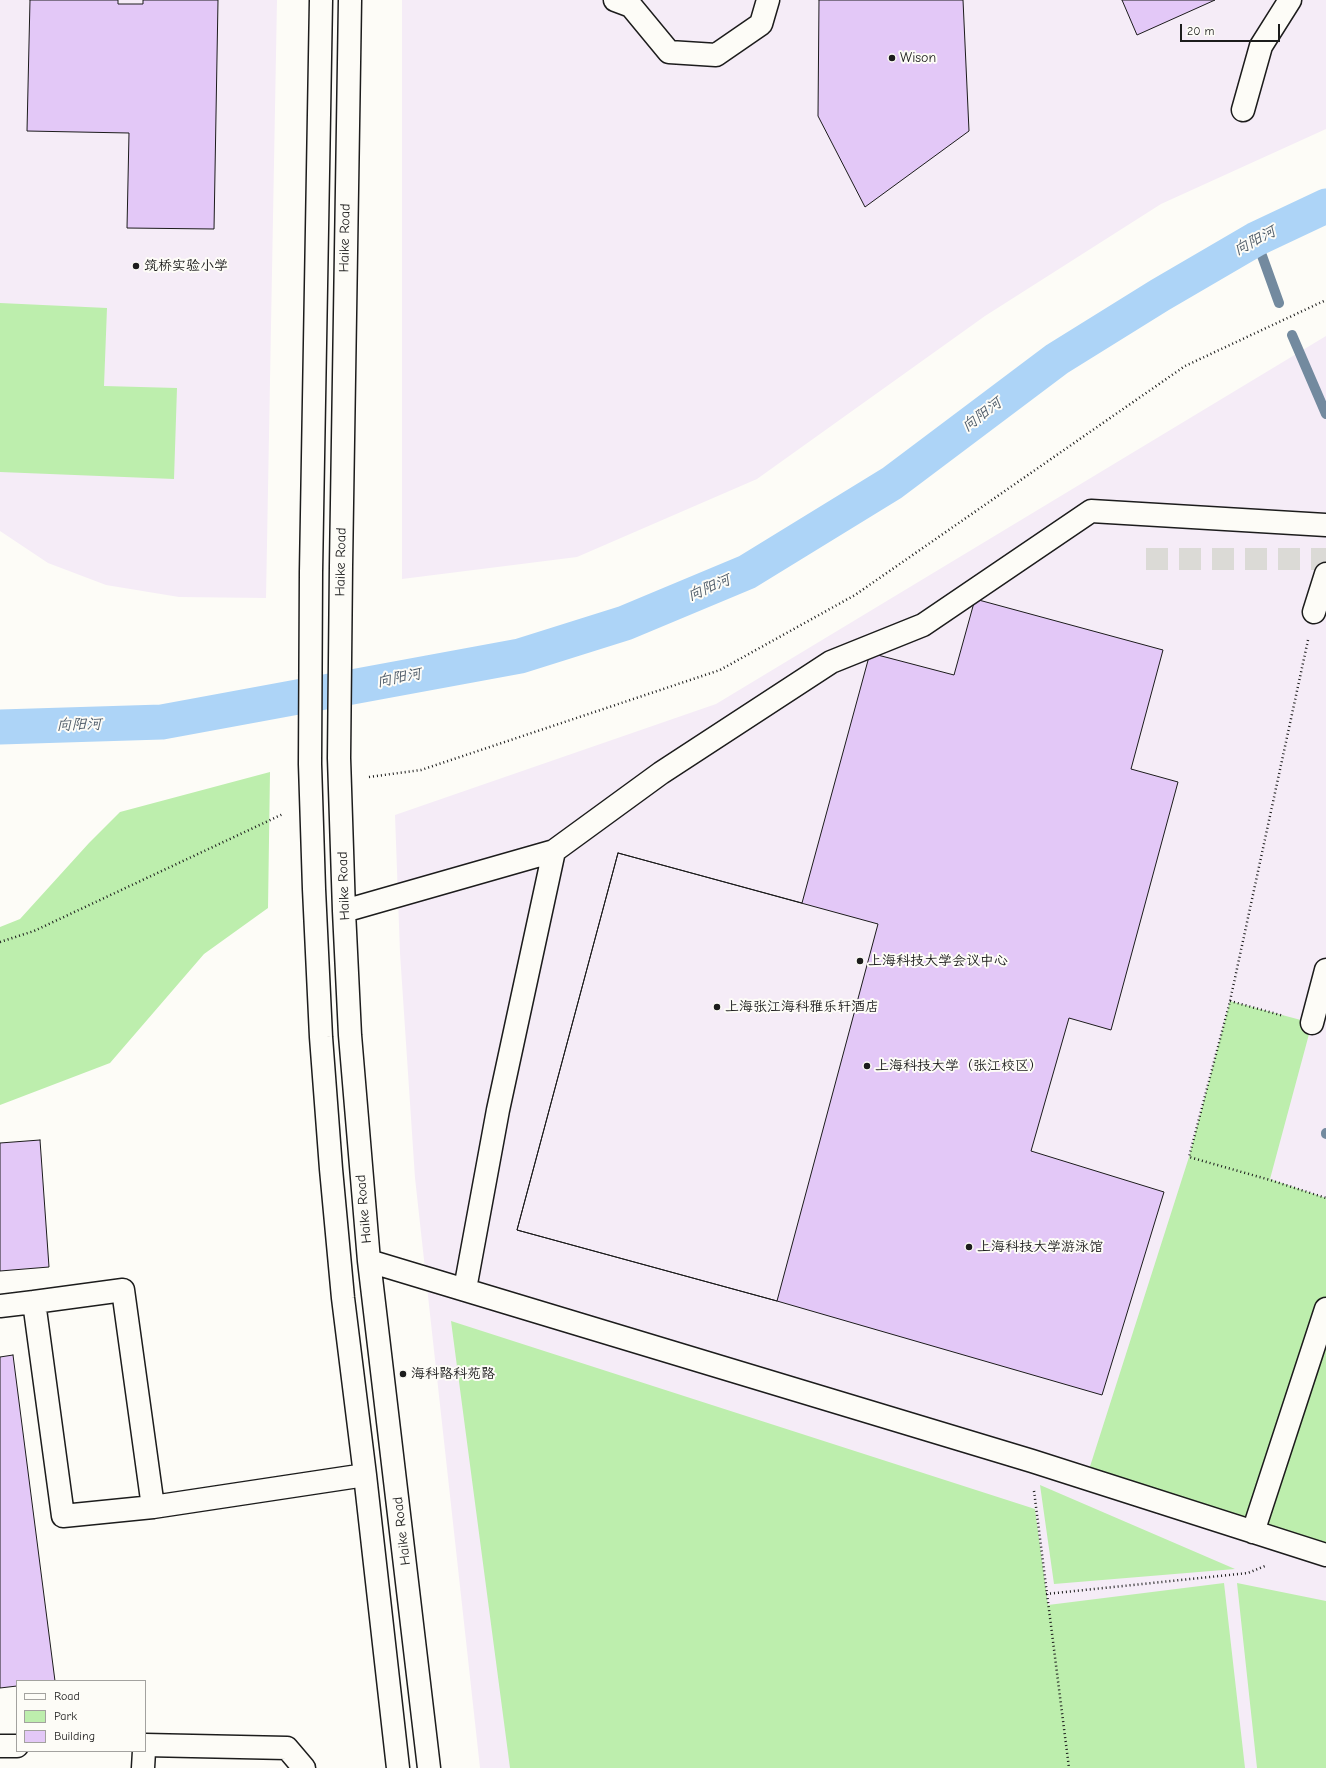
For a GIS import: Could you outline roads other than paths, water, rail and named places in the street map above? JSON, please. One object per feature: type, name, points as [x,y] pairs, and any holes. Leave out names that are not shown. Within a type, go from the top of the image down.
[{"type":"street","name":"Haike Road","points":[[321,0],[311,572],[310,764],[321,1037],[343,1298],[365,1475],[398,1768]]},
{"type":"street","name":"Haike Road","points":[[350,0],[340,566],[339,758],[344,911],[350,1035],[369,1261],[429,1768]]},
{"type":"street","points":[[626,2],[669,52],[716,55],[761,24],[768,0]]},
{"type":"street","points":[[1243,110],[1261,46],[1290,0]]},
{"type":"street","points":[[344,911],[554,851],[661,773],[831,662],[923,625],[1090,512],[1326,525]]},
{"type":"street","points":[[1314,612],[1326,574]]},
{"type":"street","points":[[465,1289],[498,1110],[554,851]]},
{"type":"street","points":[[1312,1023],[1326,970]]},
{"type":"street","points":[[369,1261],[1032,1461],[1317,1552]]},
{"type":"street","points":[[0,1306],[123,1290],[153,1507]]},
{"type":"street","points":[[34,1302],[63,1516],[153,1507],[365,1475]]},
{"type":"street","points":[[1253,1532],[1326,1309]]},
{"type":"street","points":[[146,1745],[286,1748],[304,1768]]},
{"type":"street","points":[[0,1746],[16,1746]]},
{"type":"street","points":[[143,1768],[144,1752]]},
{"type":"waterway","name":"向阳河","points":[[0,727],[162,722],[520,656],[625,623],[747,572],[892,483],[1057,359],[1160,295],[1256,239],[1326,206]]},
{"type":"waterway","points":[[1256,239],[1279,303]]},
{"type":"waterway","points":[[1292,335],[1326,414]]},
{"type":"tunnel","points":[[1146,559],[1326,559]]},
{"type":"place","name":"Wison","points":[[892,58]]},
{"type":"place","name":"筑桥实验小学","points":[[136,266]]},
{"type":"place","name":"上海科技大学会议中心","points":[[860,961]]},
{"type":"place","name":"上海张江海科雅乐轩酒店","points":[[717,1007]]},
{"type":"place","name":"上海科技大学（张江校区）","points":[[867,1066]]},
{"type":"place","name":"上海科技大学游泳馆","points":[[969,1247]]},
{"type":"place","name":"海科路科苑路","points":[[403,1374]]}]
